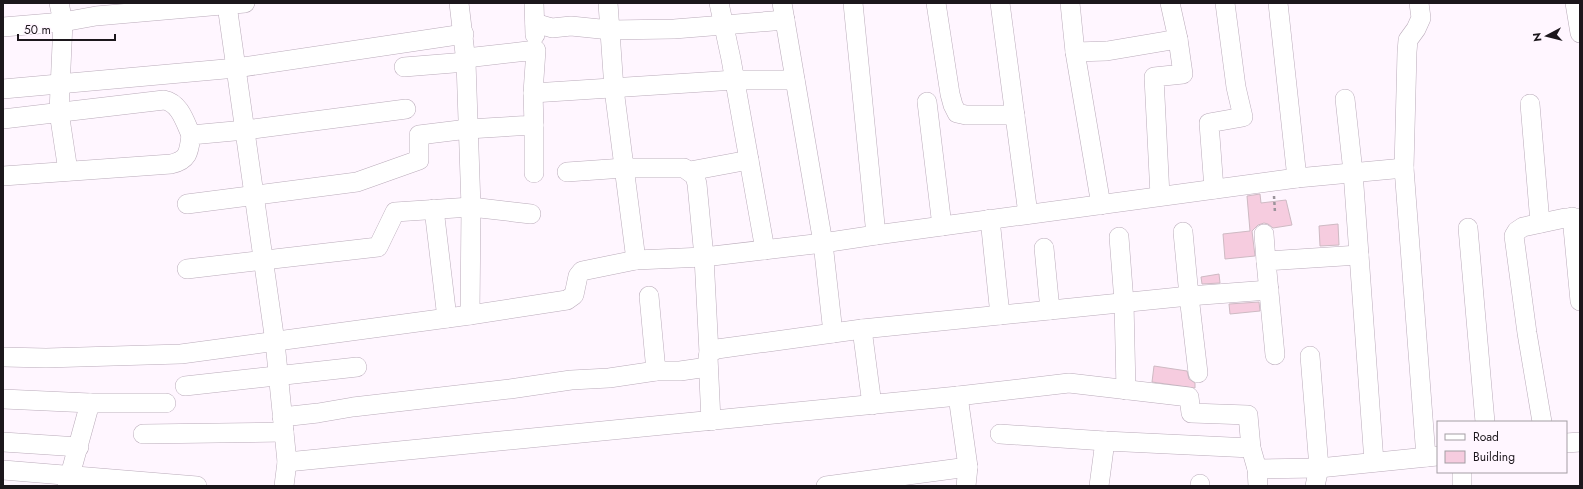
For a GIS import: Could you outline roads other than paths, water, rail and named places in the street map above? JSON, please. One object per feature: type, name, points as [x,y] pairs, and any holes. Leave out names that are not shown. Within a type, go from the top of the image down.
[{"type":"street","points":[[59,3],[63,22],[59,112],[68,171]]},
{"type":"street","points":[[459,3],[466,60],[471,207],[470,315]]},
{"type":"street","points":[[534,3],[536,50],[533,93],[534,174]]},
{"type":"street","points":[[608,3],[614,89],[636,260]]},
{"type":"street","points":[[719,3],[735,80],[765,250]]},
{"type":"street","points":[[853,3],[876,235]]},
{"type":"street","points":[[936,3],[950,94],[957,112],[966,115],[1015,115]]},
{"type":"street","points":[[1000,3],[1028,214]]},
{"type":"street","points":[[1070,3],[1075,52],[1101,205]]},
{"type":"street","points":[[1160,196],[1154,77],[1183,74],[1178,39],[1170,3]]},
{"type":"street","points":[[1214,189],[1209,123],[1243,117],[1236,87],[1225,3]]},
{"type":"street","points":[[1278,3],[1297,178]]},
{"type":"street","points":[[287,462],[872,405],[1070,383],[1189,397],[1191,413],[1248,415],[1251,448],[1258,478],[1319,468],[1432,456],[1404,168],[1408,40],[1416,29],[1421,18],[1419,3]]},
{"type":"street","points":[[1575,3],[1580,34]]},
{"type":"street","points":[[3,27],[63,22],[95,10],[236,4],[236,68],[279,376],[287,462],[284,486]]},
{"type":"street","points":[[535,23],[552,28],[571,26],[610,30],[674,29],[724,24],[784,11],[823,243],[833,333]]},
{"type":"street","points":[[3,89],[236,68],[464,34]]},
{"type":"street","points":[[1075,52],[1107,51],[1178,39]]},
{"type":"street","points":[[404,66],[466,60],[536,50]]},
{"type":"street","points":[[533,93],[614,89],[735,80],[795,80]]},
{"type":"street","points":[[1345,99],[1353,172],[1374,462]]},
{"type":"street","points":[[3,119],[164,100],[170,101],[176,105],[190,135],[186,157],[179,162],[171,164],[3,176]]},
{"type":"street","points":[[927,102],[942,226]]},
{"type":"street","points":[[1530,104],[1540,223]]},
{"type":"street","points":[[190,135],[245,130],[406,109]]},
{"type":"street","points":[[187,204],[357,182],[420,160],[419,135],[468,129],[534,125]]},
{"type":"street","points":[[690,172],[749,160]]},
{"type":"street","points":[[567,172],[624,168],[684,168],[694,176],[698,184],[704,257],[711,421]]},
{"type":"street","points":[[3,358],[181,354],[275,342],[567,300],[574,295],[578,276],[582,271],[636,260],[704,257],[765,250],[1297,178],[1404,168]]},
{"type":"street","points":[[187,269],[378,247],[396,212],[471,207],[531,214]]},
{"type":"street","points":[[434,209],[447,318]]},
{"type":"street","points":[[1542,421],[1527,333],[1514,236],[1517,231],[1523,227],[1540,223],[1576,218],[1580,301]]},
{"type":"street","points":[[990,219],[1000,315]]},
{"type":"street","points":[[1468,228],[1485,421]]},
{"type":"street","points":[[1183,232],[1198,373]]},
{"type":"street","points":[[1264,234],[1274,355]]},
{"type":"street","points":[[1119,237],[1124,302],[1126,390]]},
{"type":"street","points":[[1044,248],[1050,310]]},
{"type":"street","points":[[1266,261],[1359,255]]},
{"type":"street","points":[[143,434],[283,424],[318,413],[353,407],[510,389],[571,380],[609,378],[656,371],[680,371],[709,360],[717,349],[862,329],[1124,302],[1269,290]]},
{"type":"street","points":[[649,296],[656,371]]},
{"type":"street","points":[[862,329],[872,405]]},
{"type":"street","points":[[1310,356],[1319,468],[1315,486]]},
{"type":"street","points":[[185,386],[357,367]]},
{"type":"street","points":[[958,396],[968,467],[966,486]]},
{"type":"street","points":[[3,399],[90,403],[166,403]]},
{"type":"street","points":[[68,481],[79,447],[90,403]]},
{"type":"street","points":[[1000,434],[1251,448]]},
{"type":"street","points":[[1099,486],[1105,441]]},
{"type":"street","points":[[3,442],[79,447]]},
{"type":"street","points":[[1567,443],[1580,442]]},
{"type":"street","points":[[826,486],[968,467]]},
{"type":"street","points":[[3,470],[68,481],[197,486]]},
{"type":"street","points":[[1462,473],[1462,486]]}]
